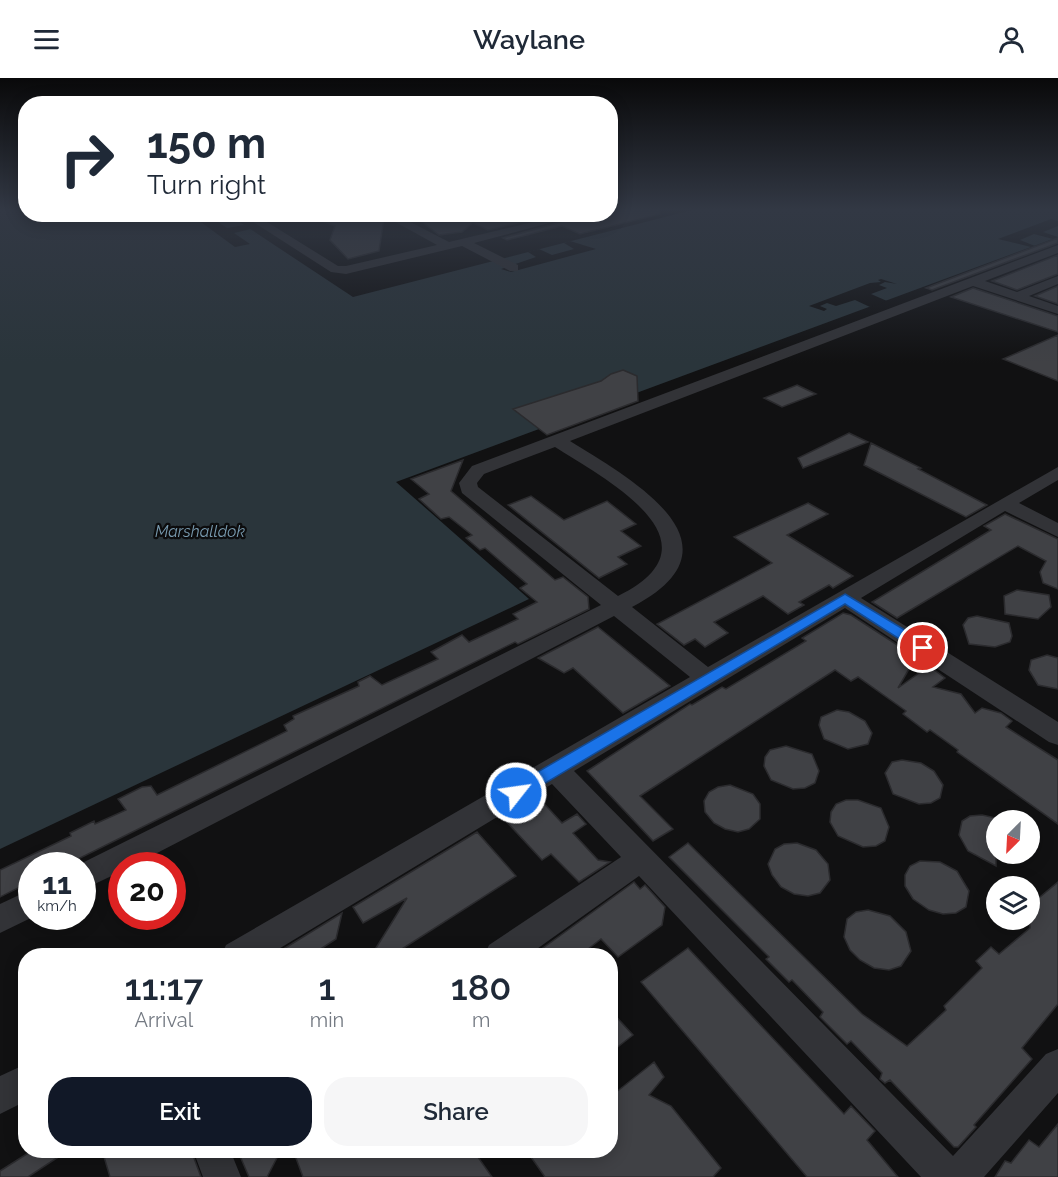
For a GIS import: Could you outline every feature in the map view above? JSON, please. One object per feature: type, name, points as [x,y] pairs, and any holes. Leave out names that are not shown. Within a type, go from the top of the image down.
[{"type":"lane","points":[[323,260],[339,270],[389,260]]},
{"type":"lane","points":[[499,260],[514,268]]},
{"type":"lane","points":[[709,680],[469,489],[468,483],[478,470],[1029,260]]},
{"type":"lane","points":[[1018,296],[1058,280]]},
{"type":"lane","points":[[974,282],[1058,310]]},
{"type":"lane","points":[[96,871],[648,589],[667,571],[674,547],[672,532],[656,508],[556,440]]},
{"type":"lane","points":[[251,948],[709,680],[1058,472]]},
{"type":"lane","points":[[1004,504],[1058,531]]},
{"type":"lane","points":[[845,598],[1058,735]]},
{"type":"lane","points":[[556,770],[947,1177]]},
{"type":"lane","points":[[512,948],[641,859]]},
{"type":"lane","points":[[0,920],[18,910]]},
{"type":"lane","points":[[959,1177],[1058,1066]]},
{"type":"lane","points":[[0,1096],[18,1086]]},
{"type":"water","name":"Marshalldok","points":[[0,260],[297,260],[353,297],[496,260],[995,260],[396,482],[529,599],[0,849]]},
{"type":"pier","points":[[526,260],[554,260],[511,272],[501,269]]},
{"type":"pier","points":[[878,280],[897,284],[885,282],[879,285],[887,288],[871,294],[887,301],[870,307],[855,300],[836,306],[827,303],[820,306],[827,309],[824,311],[809,306],[870,283],[881,282]]},
{"type":"building","points":[[999,260],[1012,260],[932,290],[926,288]]},
{"type":"building","points":[[1045,260],[1058,260],[1058,274],[1017,290],[992,281]]},
{"type":"building","points":[[1058,286],[1058,304],[1035,296]]},
{"type":"building","points":[[973,288],[1058,316],[1058,332],[951,297]]},
{"type":"building","points":[[1058,335],[1058,381],[1003,359]]},
{"type":"building","points":[[623,370],[637,376],[638,401],[547,435],[513,409],[601,381]]},
{"type":"building","points":[[797,385],[816,394],[782,407],[764,398]]},
{"type":"building","points":[[849,433],[868,442],[803,468],[798,458]]},
{"type":"building","points":[[871,443],[987,505],[966,517],[864,465]]},
{"type":"building","points":[[463,460],[451,491],[555,580],[563,577],[588,597],[589,609],[518,644],[515,642],[92,852],[38,852],[71,836],[70,833],[94,821],[95,824],[126,810],[118,799],[142,787],[151,786],[157,795],[287,731],[284,725],[294,719],[293,716],[359,686],[358,682],[370,676],[382,685],[438,659],[431,652],[462,635],[469,642],[518,619],[513,614],[537,602],[520,588],[527,584],[485,548],[480,550],[466,538],[472,535],[449,517],[441,519],[419,499],[429,494],[411,479]]},
{"type":"building","points":[[531,496],[564,520],[607,501],[636,524],[621,531],[641,546],[618,557],[627,564],[599,578],[508,505]]},
{"type":"building","points":[[808,503],[828,514],[787,535],[853,576],[833,588],[829,585],[799,602],[804,605],[788,614],[763,596],[714,622],[728,633],[705,647],[695,639],[684,645],[657,624],[772,563],[734,537]]},
{"type":"building","points":[[1005,514],[1058,539],[1058,589],[1043,583],[1040,572],[1046,561],[1018,546],[897,618],[872,602],[991,530],[984,526]]},
{"type":"building","points":[[1017,590],[1049,595],[1051,607],[1038,619],[1005,614],[1004,596]]},
{"type":"building","points":[[843,613],[851,615],[916,657],[898,688],[929,666],[945,678],[933,687],[961,694],[975,713],[982,708],[1001,713],[1012,721],[1006,727],[1058,760],[1058,824],[930,730],[927,732],[903,714],[906,711],[858,677],[851,681],[835,670],[640,796],[673,829],[653,841],[587,771],[690,704],[692,705],[722,687],[726,689],[806,641],[802,638]]},
{"type":"building","points":[[977,616],[1009,623],[1012,636],[1010,642],[995,647],[969,644],[963,625],[968,618]]},
{"type":"building","points":[[598,627],[670,686],[623,713],[573,668],[564,673],[538,658]]},
{"type":"building","points":[[1047,655],[1058,658],[1058,689],[1038,685],[1029,670],[1031,660]]},
{"type":"building","points":[[837,710],[849,712],[865,721],[872,733],[868,744],[848,749],[824,739],[819,725],[821,717]]},
{"type":"building","points":[[786,746],[812,754],[819,771],[815,783],[805,788],[793,789],[771,780],[764,766],[765,757],[770,750]]},
{"type":"building","points":[[902,760],[921,763],[934,771],[943,785],[940,798],[931,803],[919,804],[893,794],[885,773],[892,762]]},
{"type":"building","points":[[730,785],[753,794],[760,804],[760,819],[749,829],[738,832],[725,829],[714,823],[705,812],[704,801],[709,792],[718,787]]},
{"type":"building","points":[[538,797],[562,823],[577,814],[586,824],[573,833],[598,860],[610,862],[579,882],[551,854],[542,860],[502,817]]},
{"type":"building","points":[[846,800],[858,800],[881,808],[889,827],[885,841],[876,846],[863,847],[838,836],[830,822],[831,812],[836,804]]},
{"type":"building","points":[[970,816],[986,816],[986,861],[968,851],[959,835],[962,821]]},
{"type":"building","points":[[477,832],[516,876],[404,948],[376,948],[407,898],[363,923],[353,907]]},
{"type":"building","points":[[688,843],[862,1014],[907,1046],[946,1010],[944,1006],[982,968],[976,961],[991,947],[999,954],[1028,930],[1040,930],[1040,897],[1058,882],[1058,1004],[1022,1048],[1032,1059],[974,1125],[976,1127],[958,1147],[954,1147],[890,1080],[885,1083],[880,1079],[882,1073],[851,1041],[847,1044],[820,1017],[823,1012],[792,980],[789,982],[766,959],[769,957],[669,857]]},
{"type":"building","points":[[797,843],[816,850],[828,864],[830,880],[820,893],[808,896],[794,894],[781,887],[772,875],[768,864],[775,849],[784,844]]},
{"type":"building","points":[[18,861],[18,888],[0,897],[0,870]]},
{"type":"building","points":[[920,861],[940,862],[957,871],[969,891],[966,907],[956,913],[943,914],[929,910],[913,899],[905,886],[905,875],[910,866]]},
{"type":"building","points":[[634,882],[640,889],[645,885],[665,907],[662,925],[618,957],[618,948],[610,948],[601,939],[589,948],[543,948]]},
{"type":"building","points":[[868,910],[890,916],[906,932],[911,951],[901,966],[889,970],[874,968],[860,960],[850,950],[844,937],[847,919],[856,912]]},
{"type":"building","points":[[342,913],[336,939],[322,948],[285,948]]},
{"type":"building","points":[[688,948],[844,1114],[851,1106],[875,1131],[867,1140],[898,1177],[807,1177],[641,982]]},
{"type":"building","points":[[618,1019],[633,1035],[618,1047]]},
{"type":"building","points":[[654,1062],[664,1077],[649,1095],[671,1106],[721,1168],[713,1177],[545,1177],[532,1158],[618,1158],[618,1091]]},
{"type":"building","points":[[1058,1124],[1058,1177],[995,1177],[1005,1161],[1011,1163],[1029,1140],[1039,1147]]},
{"type":"building","points":[[20,1158],[57,1158],[28,1177],[0,1177],[0,1171]]},
{"type":"building","points":[[104,1158],[194,1158],[201,1177],[110,1177]]},
{"type":"building","points":[[241,1158],[277,1158],[267,1177],[249,1177]]},
{"type":"building","points":[[296,1158],[479,1158],[492,1177],[303,1177]]},
{"type":"route","points":[[516,793],[845,598],[923,648]]}]
